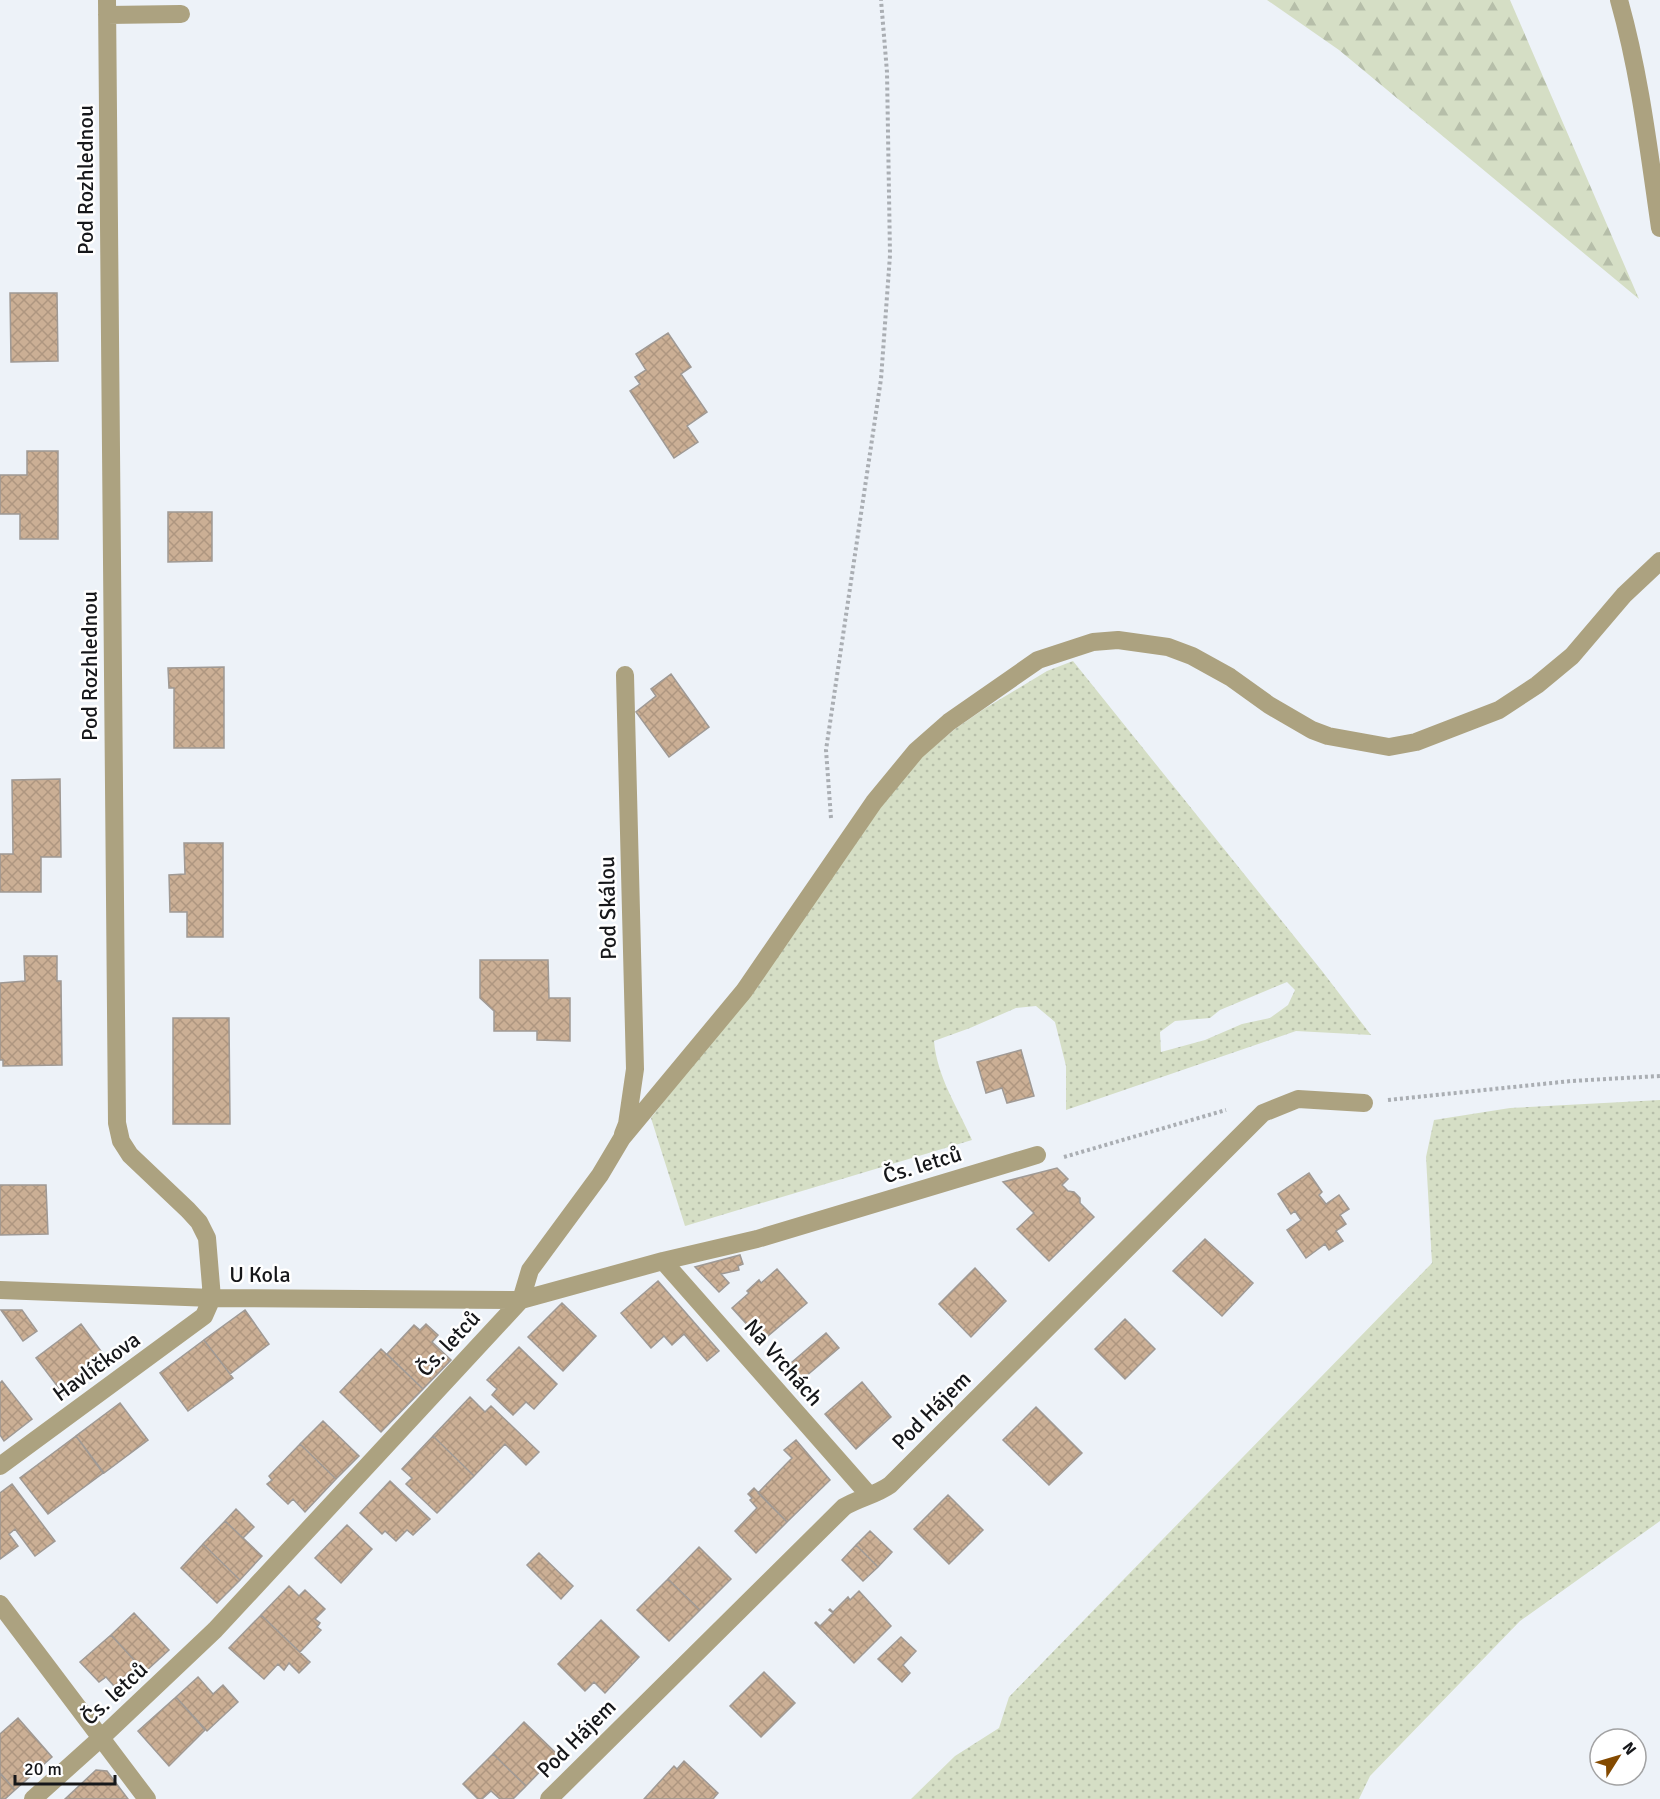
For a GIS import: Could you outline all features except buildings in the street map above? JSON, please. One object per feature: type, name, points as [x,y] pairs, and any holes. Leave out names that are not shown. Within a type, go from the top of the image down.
[{"type":"street","points":[[1619,0],[1630,37],[1660,228]]},
{"type":"street","points":[[107,7],[181,14]]},
{"type":"street","name":"Pod Rozhlednou","points":[[107,7],[117,1123],[121,1141],[130,1155],[199,1222],[207,1238],[212,1298]]},
{"type":"street","points":[[520,1300],[530,1270],[600,1175],[622,1138],[744,991],[874,802],[916,751],[965,710],[1038,660],[1094,642],[1118,640],[1168,647],[1192,656],[1230,677],[1269,705],[1312,730],[1328,736],[1389,747],[1416,742],[1499,710],[1537,685],[1572,657],[1624,595],[1660,561]]},
{"type":"street","name":"Pod Skálou","points":[[622,1138],[627,1124],[635,1069],[625,675]]},
{"type":"street","name":"Pod Hájem","points":[[549,1799],[844,1507],[890,1485],[1263,1113],[1298,1099],[1364,1103]]},
{"type":"street","name":"Čs. letců","points":[[33,1799],[215,1630],[520,1300],[663,1261],[757,1239],[1037,1155]]},
{"type":"street","name":"Na Vrchách","points":[[663,1261],[869,1495]]},
{"type":"street","name":"U Kola","points":[[0,1290],[212,1298],[520,1300]]},
{"type":"street","name":"Havlíčkova","points":[[0,1466],[204,1316],[212,1298]]},
{"type":"street","points":[[0,1604],[147,1799]]},
{"type":"path","points":[[835,857],[827,784],[826,750],[881,379],[890,255],[887,72],[881,0]]},
{"type":"path","points":[[1364,1103],[1571,1081],[1660,1076]]},
{"type":"path","points":[[1037,1155],[1064,1157],[1234,1108],[1263,1113]]},
{"type":"green space","points":[[1267,0],[1510,0],[1639,299],[1339,50]]},
{"type":"green space","points":[[1073,661],[1371,1035],[1296,1031],[1066,1110],[1066,1066],[1055,1022],[1036,1006],[1016,1008],[934,1041],[939,1067],[972,1140],[685,1226],[651,1118],[746,995],[870,819],[919,759],[955,729],[984,709],[1047,671]],"holes":[[[1287,982],[1295,990],[1288,1005],[1270,1018],[1242,1024],[1205,1040],[1161,1052],[1160,1032],[1175,1021],[1210,1018],[1220,1010]]]},
{"type":"green space","points":[[1660,1100],[1660,1521],[1520,1621],[1370,1776],[1359,1799],[911,1799],[955,1756],[999,1728],[1009,1697],[1432,1263],[1426,1157],[1434,1120],[1510,1108]]}]
